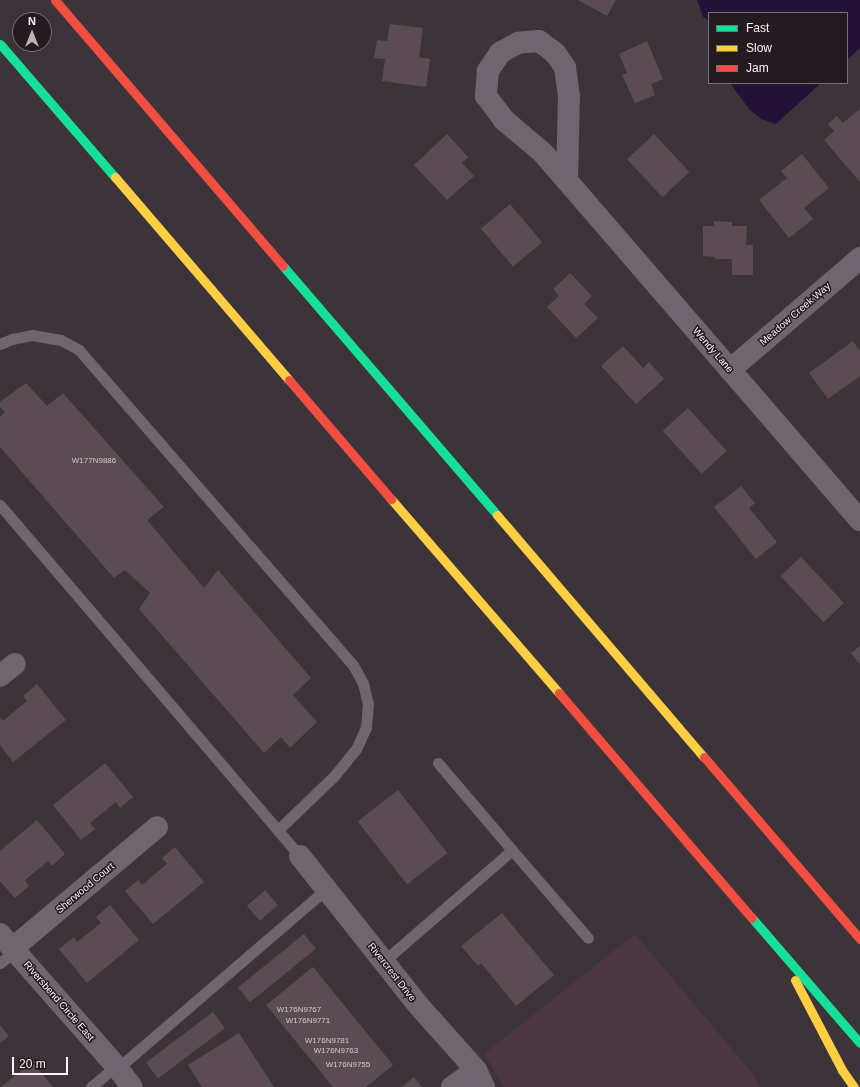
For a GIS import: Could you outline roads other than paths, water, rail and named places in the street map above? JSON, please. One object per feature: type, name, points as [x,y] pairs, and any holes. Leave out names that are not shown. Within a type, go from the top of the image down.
[{"type":"highway","points":[[55,0],[860,939]]},
{"type":"highway","points":[[0,44],[860,1043]]},
{"type":"highway","points":[[775,944],[842,1070],[854,1087]]},
{"type":"street","name":"Wendy Lane","points":[[567,181],[569,96],[565,67],[555,53],[539,41],[518,44],[500,53],[488,71],[486,96],[504,120],[543,153],[567,181],[730,370],[860,520]]},
{"type":"street","name":"Meadow Creek Way","points":[[730,370],[860,258]]},
{"type":"street","name":"Sherwood Court","points":[[7,949],[157,827]]},
{"type":"street","name":"Rivercrest Drive","points":[[300,856],[419,1006],[480,1079]]},
{"type":"street","name":"Riversbend Circle East","points":[[7,949],[117,1067],[132,1087]]},
{"type":"street","points":[[452,1087],[480,1079]]},
{"type":"lane","points":[[0,344],[32,335],[61,340],[80,350],[348,659],[363,683],[368,704],[366,727],[356,750],[333,777],[278,830]]},
{"type":"lane","points":[[0,505],[300,856]]},
{"type":"lane","points":[[438,763],[588,938]]},
{"type":"lane","points":[[384,961],[512,850]]},
{"type":"lane","points":[[91,1087],[117,1067],[326,889]]}]
